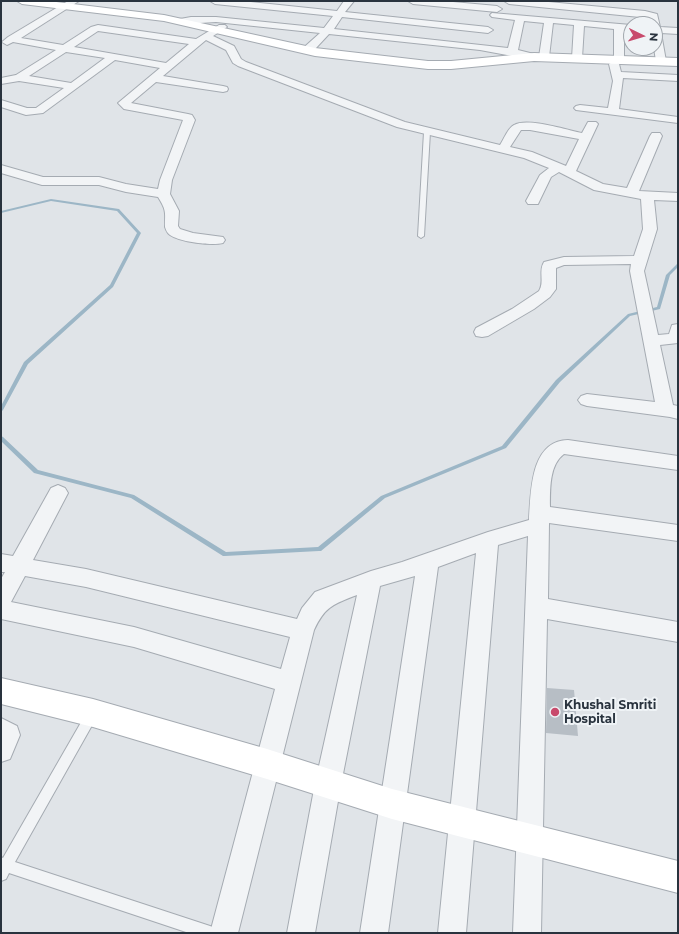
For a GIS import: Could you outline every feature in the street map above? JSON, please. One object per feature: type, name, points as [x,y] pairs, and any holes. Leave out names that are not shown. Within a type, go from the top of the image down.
[{"type":"main road","points":[[22,1],[70,3]]},
{"type":"main road","points":[[54,1],[187,20],[342,56],[428,65],[451,65],[539,57],[656,60],[678,62]]},
{"type":"main road","points":[[1,691],[93,713],[266,764],[392,804],[678,877]]},
{"type":"street","points":[[215,1],[488,30]]},
{"type":"street","points":[[308,48],[326,31],[349,1]]},
{"type":"street","points":[[413,1],[498,8],[520,18],[623,27]]},
{"type":"street","points":[[509,1],[654,16]]},
{"type":"street","points":[[1,46],[70,3]]},
{"type":"street","points":[[466,63],[488,30],[498,8]]},
{"type":"street","points":[[512,52],[520,18]]},
{"type":"street","points":[[187,20],[326,31],[476,47],[539,57],[549,20]]},
{"type":"street","points":[[577,58],[579,23]]},
{"type":"street","points":[[613,112],[617,90],[616,59],[619,27]]},
{"type":"street","points":[[19,78],[94,29],[98,28],[201,39],[230,48],[237,61],[242,64],[401,125],[503,148],[564,170],[599,187],[631,194],[678,197]]},
{"type":"street","points":[[218,240],[184,236],[175,233],[172,230],[173,213],[163,194],[166,180],[189,120],[184,116],[128,107],[124,103],[201,39],[219,28]]},
{"type":"street","points":[[663,30],[678,31]]},
{"type":"street","points":[[11,40],[168,66]]},
{"type":"street","points":[[656,56],[658,77]]},
{"type":"street","points":[[1,103],[26,112],[39,110],[113,57]]},
{"type":"street","points":[[617,75],[678,78]]},
{"type":"street","points":[[1,81],[19,78],[72,86]]},
{"type":"street","points":[[154,78],[223,89]]},
{"type":"street","points":[[580,108],[678,120]]},
{"type":"street","points":[[533,201],[546,175],[564,170],[586,137],[592,124]]},
{"type":"street","points":[[503,148],[517,128],[521,126],[530,126],[586,137]]},
{"type":"street","points":[[631,194],[656,136]]},
{"type":"street","points":[[1,170],[42,181],[99,181],[126,188],[163,194]]},
{"type":"street","points":[[587,400],[671,411],[651,341],[637,265],[649,235],[650,226],[647,196]]},
{"type":"street","points":[[482,332],[544,296],[550,283],[548,268],[549,264],[564,261],[637,265]]},
{"type":"street","points":[[651,341],[676,338],[678,329]]},
{"type":"street","points":[[526,933],[539,520],[542,484],[546,465],[552,452],[559,448],[568,447],[678,463]]},
{"type":"street","points":[[1,600],[10,565],[58,493]]},
{"type":"street","points":[[224,933],[266,764],[303,630],[310,615],[323,599],[371,580],[403,571],[539,520],[678,533]]},
{"type":"street","points":[[452,933],[488,540]]},
{"type":"street","points":[[374,933],[428,562]]},
{"type":"street","points":[[10,565],[86,578],[303,630]]},
{"type":"street","points":[[301,933],[328,784],[371,580]]},
{"type":"street","points":[[536,607],[678,632]]},
{"type":"street","points":[[1,608],[134,637],[289,682]]},
{"type":"street","points":[[1,730],[8,735],[1,750]]},
{"type":"lane","points":[[421,236],[427,132]]},
{"type":"lane","points":[[93,713],[3,868],[210,933]]},
{"type":"building","points":[[547,688],[574,690],[578,736],[546,733]]},
{"type":"waterway","points":[[1,212],[51,200],[118,210],[139,233],[112,286],[26,363],[1,410]]},
{"type":"waterway","points":[[1,438],[36,472],[132,496],[225,554],[319,549],[383,497],[504,447],[558,381],[629,315],[659,308],[668,275],[678,265]]},
{"type":"place","name":"Khushal Smriti Hospital","points":[[555,712]]}]
